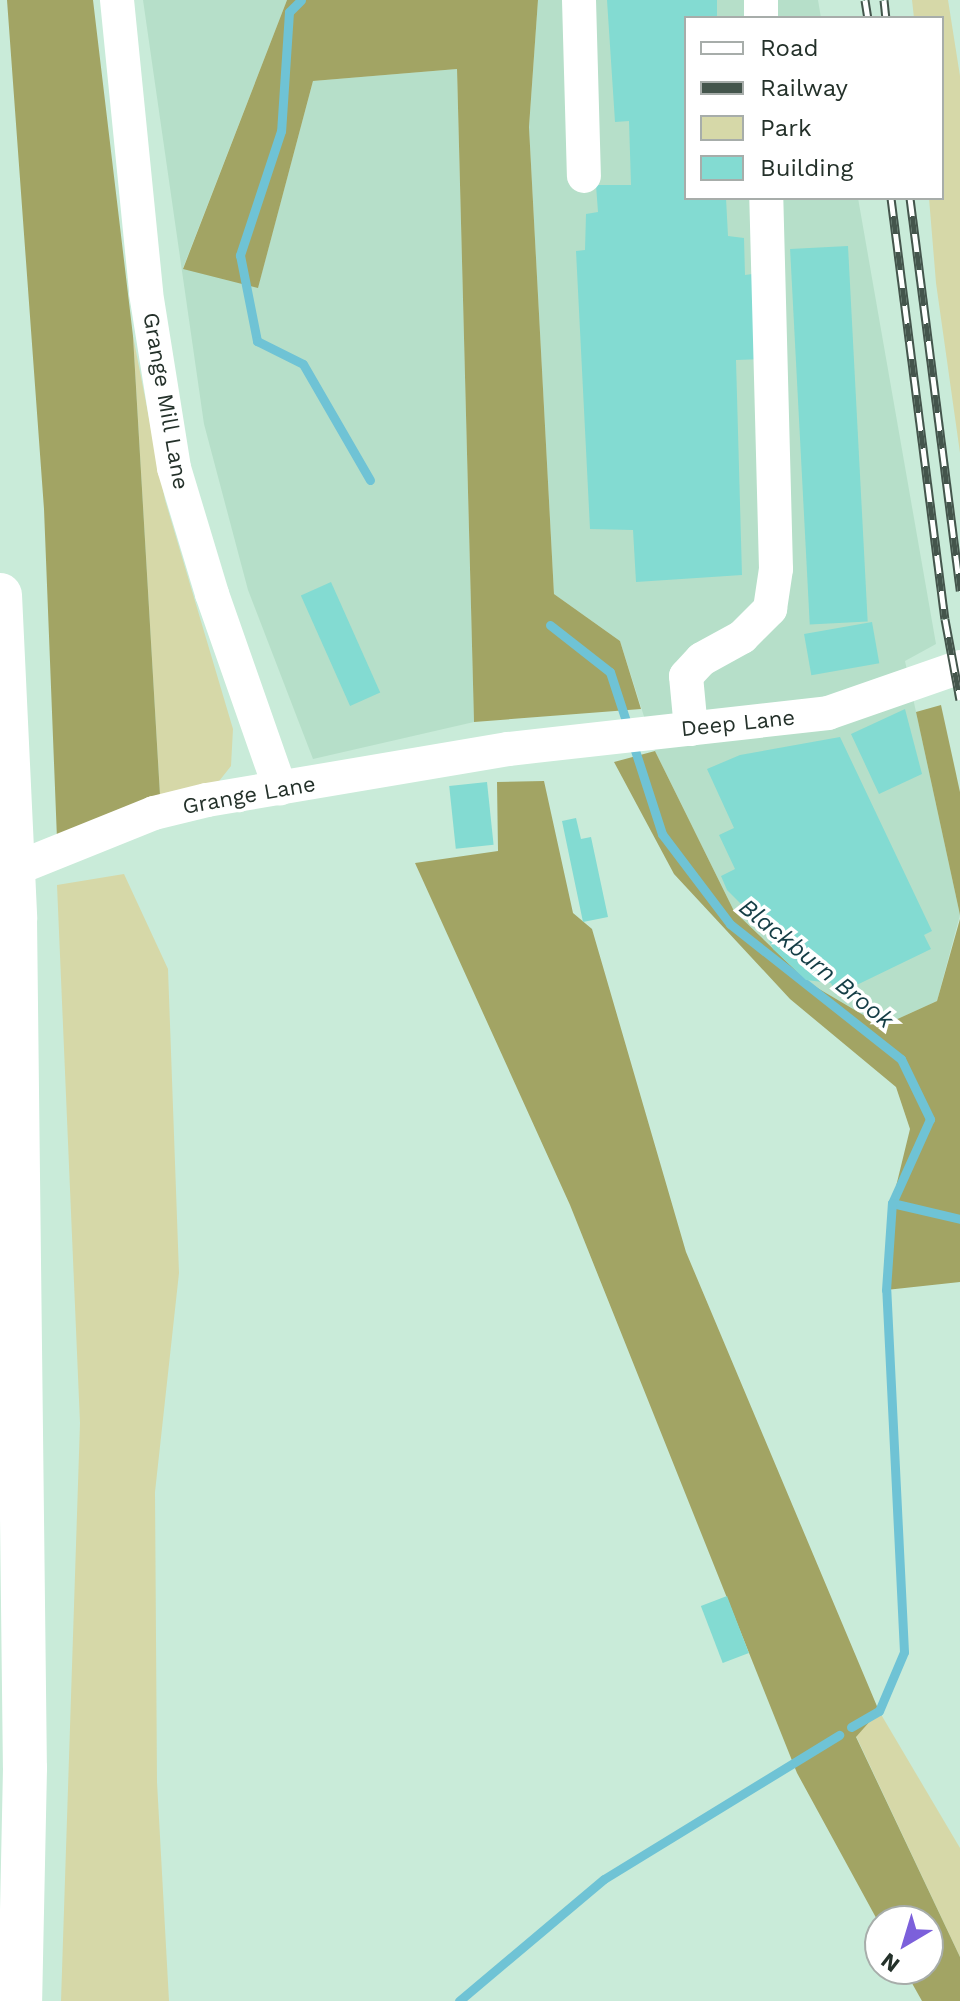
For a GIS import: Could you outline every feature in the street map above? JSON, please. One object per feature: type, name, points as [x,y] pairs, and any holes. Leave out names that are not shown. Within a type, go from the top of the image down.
[{"type":"highway","points":[[0,595],[15,919],[25,1768],[20,2001]]},
{"type":"street","name":"Grange Mill Lane","points":[[117,0],[146,293],[174,468],[212,594],[280,788]]},
{"type":"street","points":[[579,0],[584,176]]},
{"type":"street","points":[[691,729],[686,676],[702,659],[742,637],[770,609],[776,569],[766,200]]},
{"type":"street","name":"Deep Lane","points":[[508,749],[828,713],[960,667]]},
{"type":"street","name":"Grange Lane","points":[[0,875],[154,813],[207,800],[508,749]]},
{"type":"shaded area","points":[[143,0],[287,0],[183,268],[258,287],[313,81],[457,69],[474,722],[313,759],[248,590],[204,424]]},
{"type":"shaded area","points":[[538,0],[818,0],[821,16],[684,16],[684,200],[858,200],[936,644],[905,661],[960,915],[937,1001],[882,1026],[809,983],[734,911],[655,751],[620,641],[554,594],[529,127]]},
{"type":"green space","points":[[7,0],[93,0],[133,336],[160,795],[57,839],[44,509]]},
{"type":"green space","points":[[287,0],[538,0],[529,127],[554,594],[620,641],[641,709],[474,722],[457,69],[313,81],[258,288],[183,269]]},
{"type":"green space","points":[[912,0],[948,0],[960,76],[960,453],[936,283],[929,200],[944,200],[944,16],[914,16]]},
{"type":"green space","points":[[133,336],[165,500],[233,729],[231,766],[216,785],[160,795]]},
{"type":"green space","points":[[941,705],[960,792],[960,915],[916,712]]},
{"type":"green space","points":[[655,751],[734,911],[809,983],[882,1026],[937,1001],[960,919],[960,1282],[886,1290],[892,1203],[910,1129],[896,1087],[790,999],[674,874],[614,762]]},
{"type":"green space","points":[[544,781],[573,913],[592,929],[686,1252],[879,1711],[856,1737],[935,1905],[869,1905],[797,1773],[570,1205],[415,863],[498,851],[497,782]]},
{"type":"green space","points":[[124,874],[168,969],[179,1273],[155,1492],[157,1782],[169,2001],[61,2001],[80,1423],[57,885]]},
{"type":"green space","points":[[879,1711],[960,1848],[960,1957],[944,1923],[944,1905],[936,1905],[856,1736]]},
{"type":"green space","points":[[944,1923],[960,1957],[960,2001],[922,2001],[913,1985],[944,1985]]},
{"type":"building","points":[[607,0],[717,0],[717,16],[684,16],[684,200],[726,200],[728,236],[744,238],[745,275],[760,273],[766,359],[736,360],[742,575],[636,582],[633,530],[590,529],[576,251],[585,250],[586,214],[598,212],[596,185],[631,185],[629,121],[615,122]]},
{"type":"building","points":[[848,246],[868,621],[810,625],[790,249]]},
{"type":"building","points":[[331,582],[380,693],[350,706],[301,595]]},
{"type":"building","points":[[872,622],[879,663],[811,675],[804,634]]},
{"type":"building","points":[[905,709],[922,774],[879,794],[851,734]]},
{"type":"building","points":[[840,737],[932,931],[924,935],[931,949],[836,995],[831,983],[806,980],[773,949],[752,905],[745,908],[727,890],[721,876],[735,869],[719,835],[734,828],[707,769],[740,755]]},
{"type":"building","points":[[487,782],[494,845],[456,849],[449,786]]},
{"type":"building","points":[[576,818],[581,839],[591,837],[608,917],[583,922],[562,821]]},
{"type":"building","points":[[727,1596],[749,1653],[723,1663],[701,1606]]},
{"type":"waterway","name":"Blackburn Brook","points":[[301,0],[289,12],[281,131],[240,255],[257,341],[303,364],[370,480]]},
{"type":"waterway","name":"Blackburn Brook","points":[[550,625],[610,672],[628,727]]},
{"type":"waterway","name":"Blackburn Brook","points":[[632,741],[662,834],[730,924],[901,1059],[930,1119],[892,1203],[960,1219]]},
{"type":"waterway","points":[[851,1727],[879,1711],[904,1652],[886,1290],[892,1203]]},
{"type":"waterway","points":[[459,2001],[604,1879],[839,1735]]},
{"type":"railway","points":[[865,0],[868,16]]},
{"type":"railway","points":[[884,0],[886,16]]},
{"type":"railway","points":[[891,200],[945,619],[960,700]]},
{"type":"railway","points":[[910,200],[960,591]]}]
